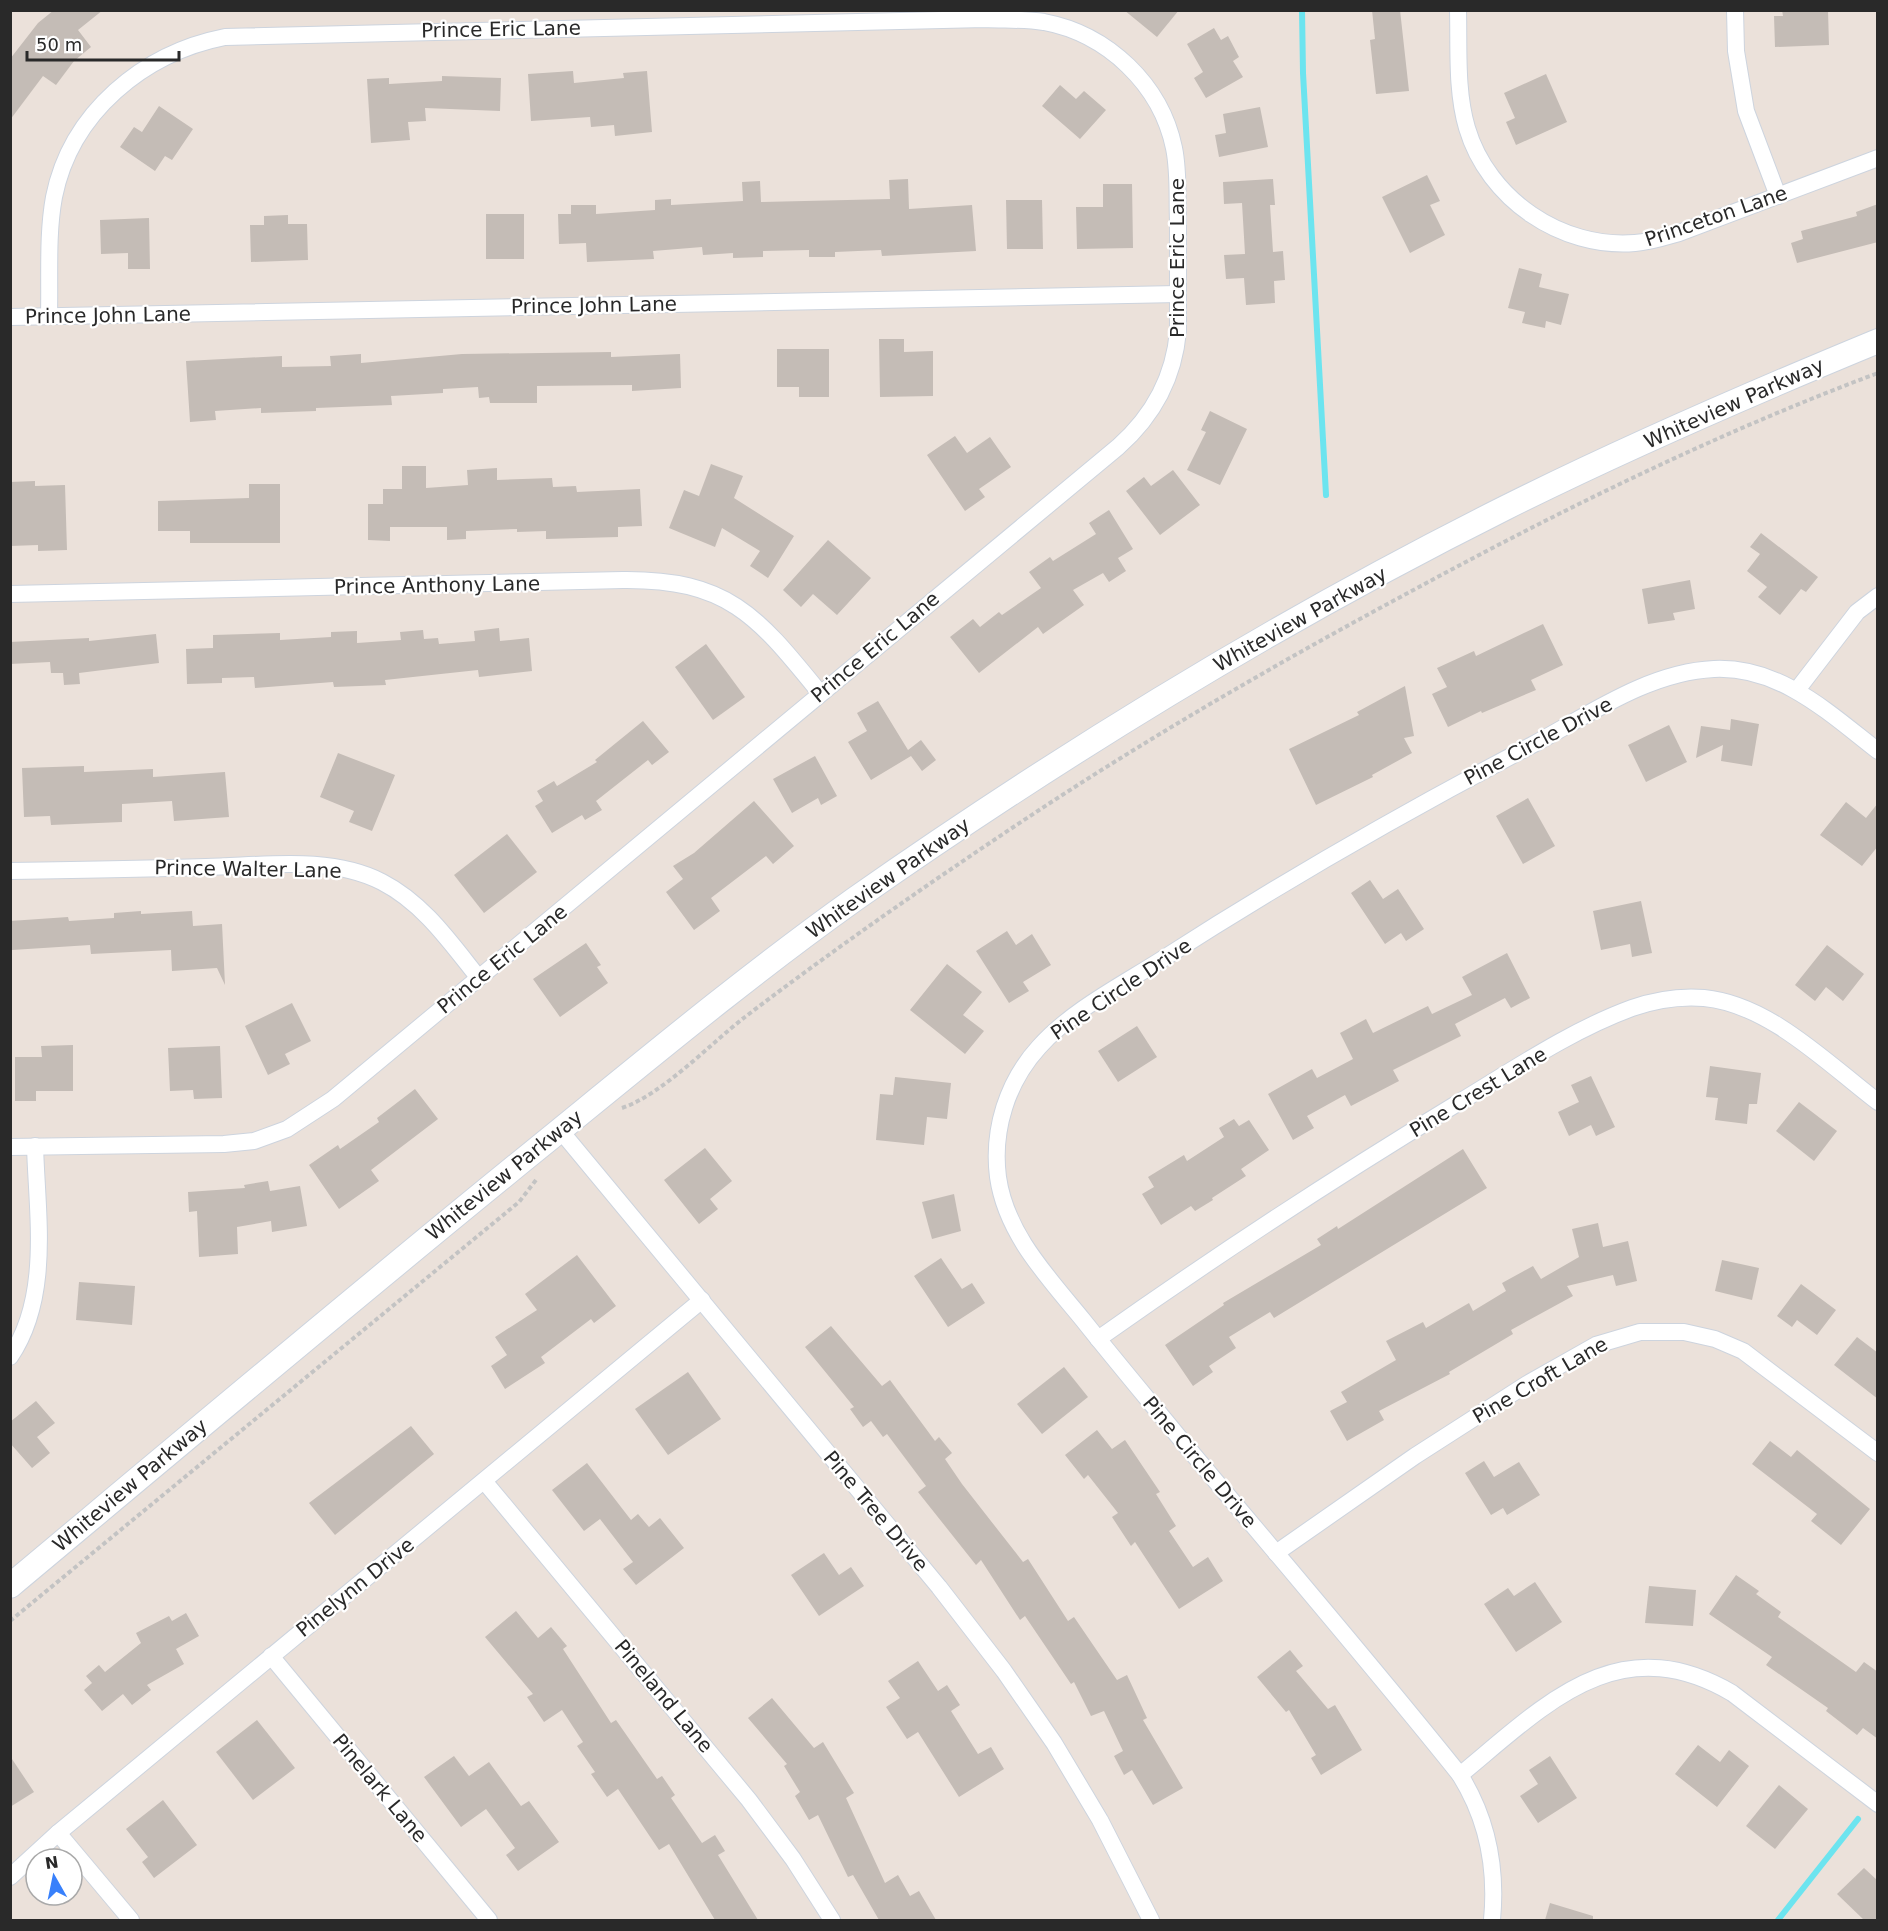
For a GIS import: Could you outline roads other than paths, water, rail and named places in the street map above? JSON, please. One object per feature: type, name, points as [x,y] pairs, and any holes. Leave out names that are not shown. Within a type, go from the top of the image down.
[{"type":"street","name":"Princeton Lane","points":[[1458,10],[1461,92],[1471,140],[1495,182],[1530,214],[1578,236],[1616,243],[1635,243],[1679,233],[1878,158]]},
{"type":"street","points":[[1735,10],[1736,51],[1746,111],[1778,196]]},
{"type":"street","name":"Prince Eric Lane","points":[[10,1147],[224,1144],[254,1141],[278,1134],[333,1099],[478,977],[644,843],[1138,428],[1160,398],[1172,369],[1178,337],[1177,172],[1174,149],[1166,120],[1142,80],[1122,60],[1098,42],[1056,25],[1029,20],[249,35],[191,45],[153,63],[116,89],[92,117],[73,146],[57,185],[52,209],[50,316]]},
{"type":"street","name":"Prince John Lane","points":[[10,317],[1178,294]]},
{"type":"street","name":"Whiteview Parkway","points":[[10,1586],[673,1036],[853,901],[966,823],[1178,689],[1382,572],[1500,511],[1719,408],[1878,341]]},
{"type":"street","name":"Prince Anthony Lane","points":[[10,594],[623,580],[664,582],[701,590],[745,611],[776,639],[820,693]]},
{"type":"street","points":[[1797,690],[1857,612],[1878,596]]},
{"type":"street","name":"Pine Circle Drive","points":[[1492,1920],[1493,1876],[1490,1850],[1476,1804],[1460,1775],[1098,1339],[1024,1246],[1004,1204],[998,1178],[998,1137],[1006,1101],[1024,1065],[1049,1036],[1190,942],[1343,848],[1454,786],[1646,686],[1680,674],[1727,669],[1757,674],[1797,690],[1878,751]]},
{"type":"street","name":"Prince Walter Lane","points":[[10,871],[299,866],[349,870],[380,881],[411,901],[441,931],[478,977]]},
{"type":"street","name":"Pine Crest Lane","points":[[1098,1339],[1219,1254],[1380,1150],[1583,1030],[1635,1007],[1690,997],[1741,1006],[1782,1029],[1878,1102]]},
{"type":"street","name":"Pine Tree Drive","points":[[560,1130],[939,1587],[1011,1680],[1054,1743],[1100,1820],[1151,1920]]},
{"type":"street","points":[[10,1357],[31,1310],[38,1274],[35,1146]]},
{"type":"street","name":"Pinelynn Drive","points":[[10,1877],[58,1833],[702,1300]]},
{"type":"street","name":"Pine Croft Lane","points":[[1276,1553],[1415,1456],[1527,1384],[1596,1345],[1640,1332],[1684,1332],[1715,1339],[1743,1351],[1878,1453]]},
{"type":"street","name":"Pineland Lane","points":[[484,1480],[749,1800],[793,1859],[832,1920]]},
{"type":"street","name":"Pinelark Lane","points":[[271,1656],[489,1920]]},
{"type":"street","points":[[1460,1775],[1564,1692],[1596,1677],[1614,1672],[1654,1669],[1707,1679],[1732,1693],[1878,1804]]},
{"type":"street","points":[[58,1833],[131,1920]]},
{"type":"waterway","points":[[1302,10],[1303,73],[1326,495]]},
{"type":"waterway","points":[[1778,1920],[1858,1819]]}]
